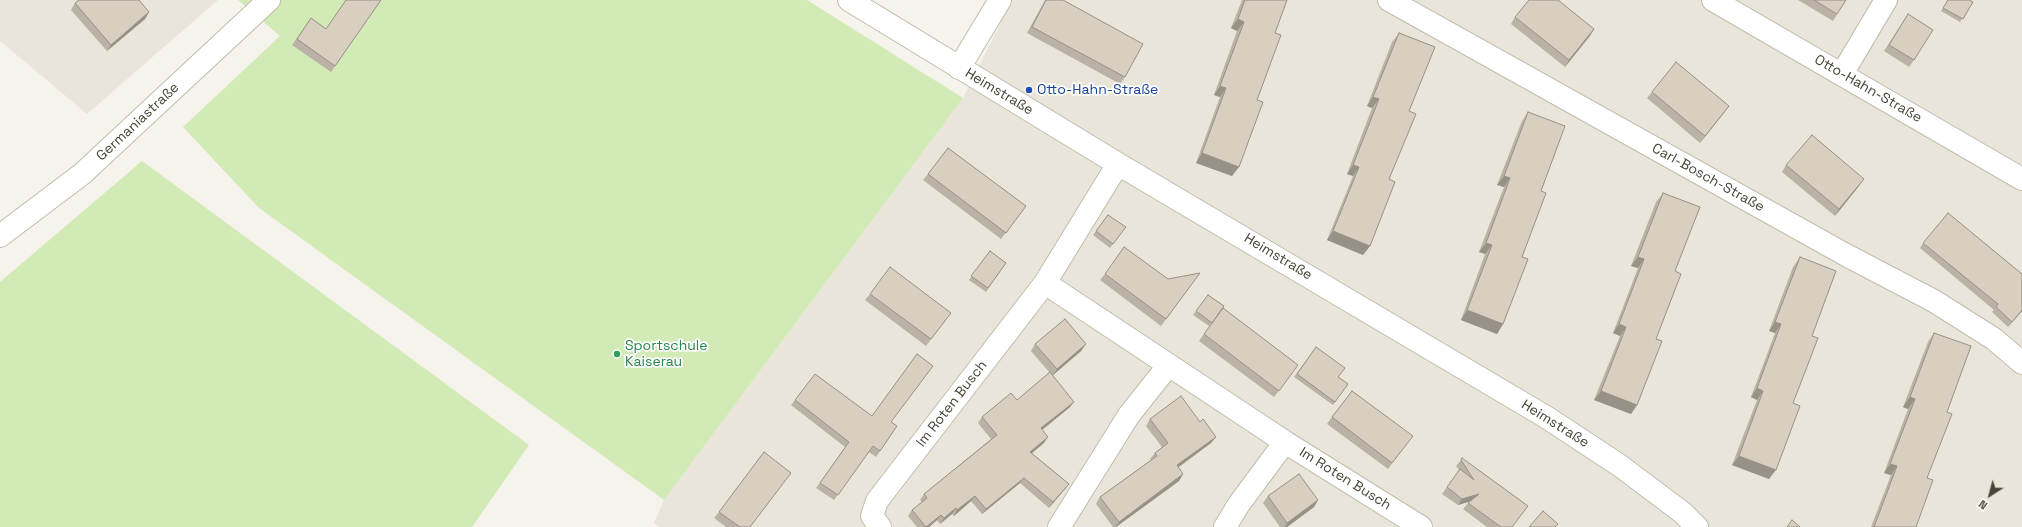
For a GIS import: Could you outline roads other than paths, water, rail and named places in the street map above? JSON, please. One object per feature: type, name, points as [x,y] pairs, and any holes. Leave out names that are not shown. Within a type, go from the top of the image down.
[{"type":"street","name":"Germaniastraße","points":[[0,236],[82,174],[269,0]]},
{"type":"street","name":"Heimstraße","points":[[849,0],[1118,164],[1546,417],[1619,465],[1683,513],[1697,527]]},
{"type":"street","points":[[959,68],[1000,0]]},
{"type":"street","name":"Carl-Bosch-Straße","points":[[1389,0],[1846,255],[1934,301],[1994,339],[2022,363]]},
{"type":"street","name":"Otto-Hahn-Straße","points":[[1713,0],[2022,179]]},
{"type":"street","points":[[1842,74],[1886,0]]},
{"type":"street","name":"Im Roten Busch","points":[[880,527],[872,516],[877,500],[1045,283],[1118,164]]},
{"type":"street","name":"Im Roten Busch","points":[[1045,283],[1168,366],[1407,523]]},
{"type":"street","points":[[1059,527],[1129,415],[1168,366]]},
{"type":"street","name":"Im Roten Busch","points":[[1225,527],[1239,504],[1285,442]]},
{"type":"place","name":"Otto-Hahn-Straße","points":[[1029,90]]},
{"type":"place","name":"Sportschule Kaiserau","points":[[617,354]]}]
